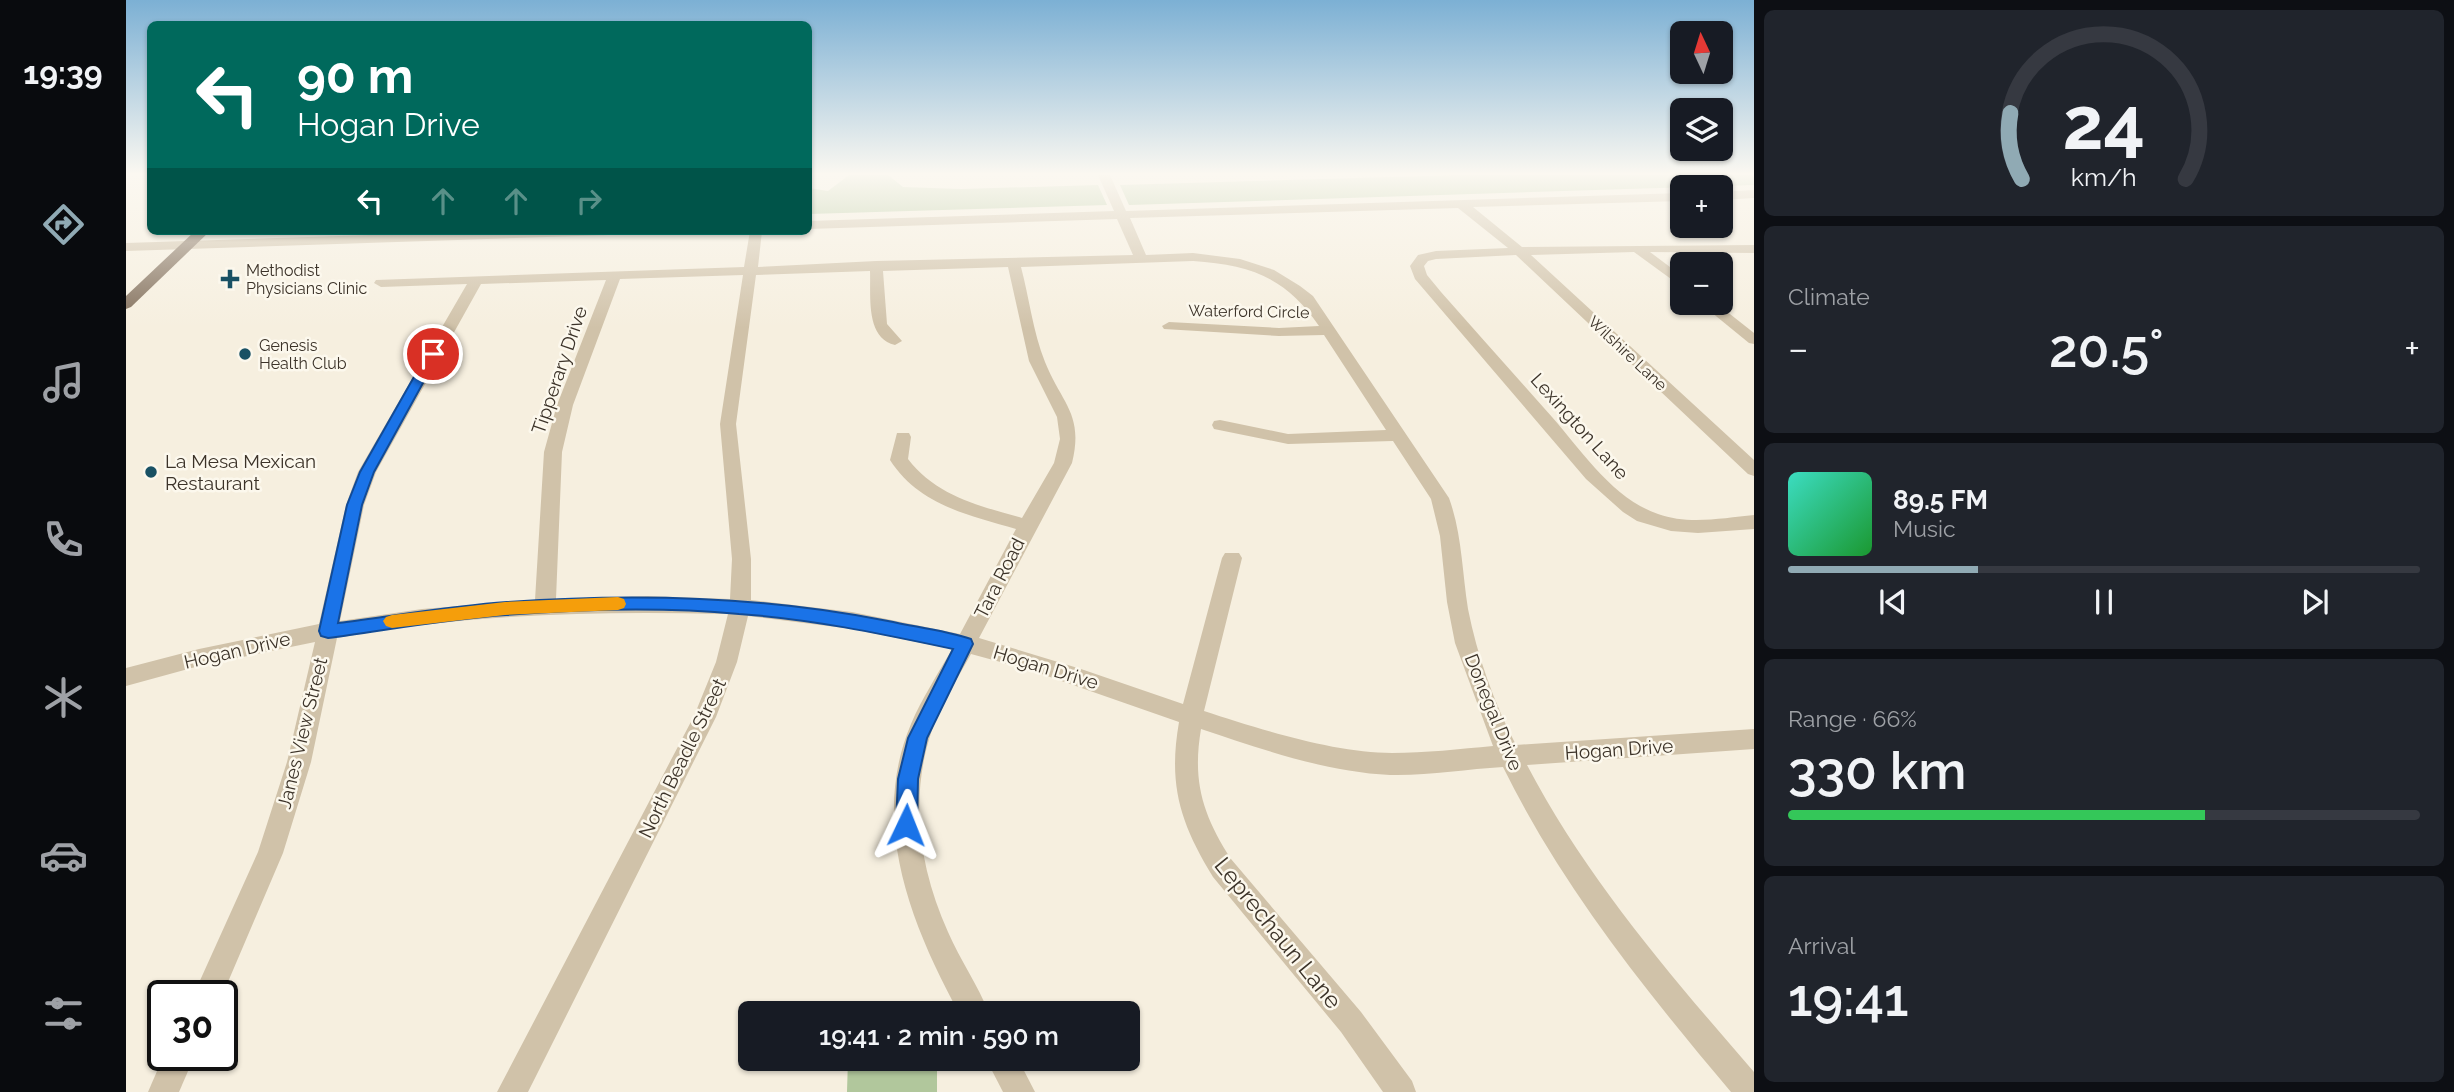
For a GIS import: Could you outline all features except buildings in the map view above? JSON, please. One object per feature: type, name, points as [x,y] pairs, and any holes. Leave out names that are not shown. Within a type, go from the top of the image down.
[{"type":"main road","points":[[126,285],[169,245],[187,238]]},
{"type":"main road","points":[[126,304],[187,238]]},
{"type":"street","points":[[1127,226],[1141,258]]},
{"type":"street","name":"Wilshire Lane","points":[[1490,226],[1754,470]]},
{"type":"street","name":"Wilshire Lane","points":[[1497,226],[1503,236]]},
{"type":"street","points":[[187,238],[367,235]]},
{"type":"street","name":"North Beadle Street","points":[[512,1092],[695,737],[727,666],[739,607],[741,540],[728,453],[728,425],[755,235]]},
{"type":"street","points":[[126,247],[169,245]]},
{"type":"street","points":[[1637,248],[1670,274]]},
{"type":"street","points":[[1519,251],[1754,249]]},
{"type":"street","name":"Lexington Lane","points":[[1519,251],[1436,255],[1423,258],[1417,266],[1420,276],[1484,350],[1606,489],[1626,506],[1655,519],[1698,527],[1754,522]]},
{"type":"street","name":"Donegal Drive","points":[[381,283],[876,265],[1193,257],[1238,262],[1277,276],[1308,299],[1440,498],[1448,519],[1457,602],[1465,641],[1490,715],[1535,808],[1578,875],[1656,980],[1750,1086]]},
{"type":"street","name":"Tara Road","points":[[968,1001],[932,934],[922,908],[909,853],[906,825],[908,779],[917,738],[964,644],[1063,463],[1069,439],[1065,417],[1037,361],[1013,261]]},
{"type":"street","points":[[876,265],[880,325],[895,341]]},
{"type":"street","name":"Tipperary Drive","points":[[545,607],[553,452],[565,405],[615,275]]},
{"type":"street","name":"Janes View Street","points":[[214,980],[270,853],[299,762],[355,505],[367,472],[477,280]]},
{"type":"street","points":[[1722,315],[1754,340]]},
{"type":"street","name":"Waterford Circle","points":[[1169,326],[1267,332],[1328,330]]},
{"type":"street","points":[[1220,425],[1288,439],[1399,435]]},
{"type":"street","points":[[903,437],[899,460],[922,486],[958,504],[1027,526]]},
{"type":"street","name":"Leprechaun Lane","points":[[1232,558],[1191,714],[1184,755],[1185,782],[1192,809],[1212,854],[1351,1022],[1401,1092]]},
{"type":"street","name":"Hogan Drive","points":[[126,677],[256,645],[430,616],[611,604],[739,607],[848,620],[964,644],[1059,668],[1285,746],[1345,760],[1390,764],[1754,738]]},
{"type":"street","points":[[163,1092],[173,1071]]},
{"type":"street","points":[[1008,1071],[1020,1092]]},
{"type":"green space","points":[[848,1071],[937,1071],[937,1092],[847,1092]]},
{"type":"slow traffic","points":[[392,621],[505,608],[618,604]]},
{"type":"place","name":"Methodist Physicians Clinic","points":[[230,279]]},
{"type":"place","name":"Genesis Health Club","points":[[245,354]]},
{"type":"place","name":"La Mesa Mexican Restaurant","points":[[151,472]]},
{"type":"route","points":[[433,354],[367,472],[355,505],[328,631],[505,608],[611,604],[676,605],[739,607],[848,620],[964,644],[917,738],[908,779],[906,825]]}]
